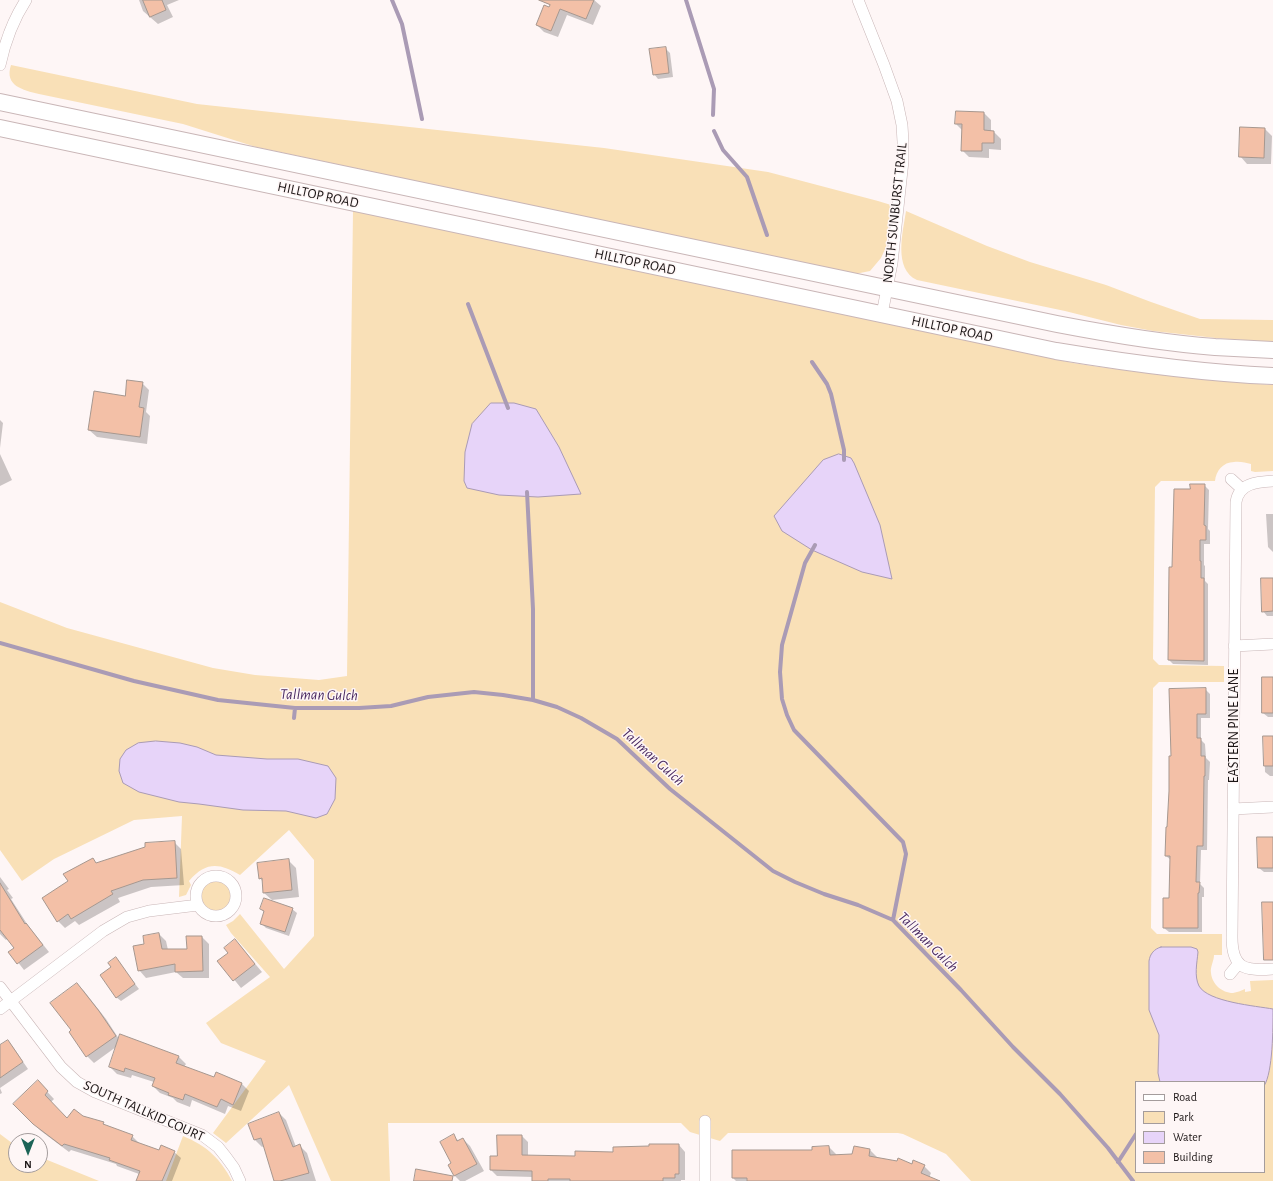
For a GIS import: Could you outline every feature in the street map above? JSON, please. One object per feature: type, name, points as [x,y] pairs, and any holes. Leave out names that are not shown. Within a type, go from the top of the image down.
[{"type":"main road","name":"HILLTOP ROAD","points":[[0,102],[1057,324],[1114,334],[1215,347],[1273,350]]},
{"type":"main road","name":"HILLTOP ROAD","points":[[0,128],[1056,351],[1101,359],[1191,370],[1273,376]]},
{"type":"street","points":[[0,65],[6,41],[14,20],[26,0]]},
{"type":"street","name":"NORTH SUNBURST TRAIL","points":[[858,0],[892,86],[902,125],[903,161],[892,263],[882,314]]},
{"type":"street","points":[[1231,479],[1242,489],[1252,483],[1273,481]]},
{"type":"street","name":"EASTERN PINE LANE","points":[[1239,963],[1234,957],[1232,948],[1236,502],[1237,495],[1242,489]]},
{"type":"street","points":[[1234,646],[1273,644]]},
{"type":"street","points":[[1233,809],[1273,807]]},
{"type":"street","points":[[0,1009],[103,931],[127,918],[149,911],[198,905]]},
{"type":"street","points":[[1230,974],[1239,963],[1250,970],[1273,969]]},
{"type":"street","name":"SOUTH TALLKID COURT","points":[[0,987],[61,1067],[77,1082],[95,1092],[202,1135],[218,1148],[226,1157],[234,1168],[240,1181]]},
{"type":"street","points":[[705,1121],[705,1181]]},
{"type":"green space","points":[[11,65],[197,104],[604,148],[768,172],[891,205],[886,247],[881,258],[870,271],[855,274],[256,147],[183,124],[39,94],[16,86],[10,78]]},
{"type":"green space","points":[[353,211],[1073,363],[1173,376],[1273,385],[1273,471],[1255,472],[1251,471],[1251,464],[1230,462],[1223,465],[1217,474],[1215,481],[1161,481],[1155,487],[1153,659],[1159,665],[1224,666],[1224,682],[1159,682],[1153,688],[1151,928],[1157,934],[1222,934],[1222,955],[1214,955],[1211,971],[1213,981],[1221,990],[1229,993],[1245,989],[1245,992],[1251,991],[1250,981],[1273,980],[1273,1181],[971,1181],[946,1154],[898,1133],[728,1133],[720,1141],[690,1132],[681,1123],[388,1123],[390,1181],[331,1181],[289,1085],[226,1143],[213,1133],[266,1061],[221,1043],[206,1023],[270,977],[231,933],[226,925],[240,914],[284,969],[314,936],[314,860],[289,830],[240,875],[220,866],[207,867],[201,870],[189,881],[191,885],[186,895],[179,897],[182,816],[134,820],[54,859],[22,881],[0,850],[0,602],[67,628],[213,668],[255,675],[319,680],[347,676]]},
{"type":"green space","points":[[906,211],[987,246],[1030,262],[1106,285],[1200,319],[1273,320],[1273,342],[1216,338],[1153,331],[917,280],[910,275],[905,268],[902,259],[901,249]]},
{"type":"green space","points":[[216,881],[227,885],[231,896],[227,907],[216,911],[205,907],[201,896],[205,885]]},
{"type":"green space","points":[[0,1134],[8,1140],[8,1173],[48,1173],[48,1160],[99,1181],[0,1181]]},
{"type":"green space","points":[[183,1136],[199,1144],[218,1159],[232,1181],[166,1181]]},
{"type":"water","points":[[491,403],[514,403],[536,409],[559,447],[581,494],[538,497],[499,495],[467,488],[464,481],[465,452],[472,424]]},
{"type":"water","points":[[839,454],[851,458],[854,463],[880,525],[892,579],[862,572],[812,550],[782,531],[774,516],[823,460]]},
{"type":"water","points":[[156,741],[180,743],[197,747],[216,755],[267,759],[298,759],[328,766],[336,778],[335,799],[327,814],[316,818],[286,811],[243,810],[179,802],[139,792],[123,783],[119,771],[120,759],[126,750],[138,743]]},
{"type":"water","points":[[1161,947],[1191,947],[1197,949],[1197,982],[1204,991],[1222,1000],[1273,1009],[1271,1060],[1265,1084],[1265,1081],[1160,1081],[1158,1073],[1159,1035],[1149,1010],[1149,961],[1150,956],[1156,949]]},
{"type":"building","points":[[143,0],[162,0],[166,10],[150,17]]},
{"type":"building","points":[[539,0],[594,0],[586,19],[560,9],[551,31],[536,25],[544,5],[549,7],[550,5]]},
{"type":"building","points":[[666,47],[669,73],[653,75],[649,49]]},
{"type":"building","points":[[956,111],[984,112],[984,130],[994,131],[994,143],[982,143],[982,151],[961,151],[962,124],[955,124]]},
{"type":"building","points":[[1240,127],[1265,128],[1264,158],[1239,157]]},
{"type":"building","points":[[127,380],[143,382],[139,407],[144,408],[140,437],[88,430],[94,391],[125,396]]},
{"type":"building","points":[[1190,484],[1205,484],[1204,525],[1206,526],[1206,540],[1200,540],[1201,578],[1204,578],[1204,661],[1168,660],[1169,567],[1172,567],[1174,489],[1190,489]]},
{"type":"building","points":[[1261,578],[1273,578],[1273,611],[1262,612]]},
{"type":"building","points":[[1262,677],[1273,677],[1273,713],[1262,713]]},
{"type":"building","points":[[1206,688],[1206,714],[1197,714],[1197,738],[1201,738],[1201,756],[1205,756],[1203,846],[1197,846],[1196,882],[1200,882],[1198,893],[1198,928],[1163,928],[1163,898],[1169,898],[1170,856],[1165,856],[1169,791],[1169,756],[1171,756],[1169,689]]},
{"type":"building","points":[[1263,736],[1273,736],[1273,766],[1264,766]]},
{"type":"building","points":[[1257,837],[1273,837],[1273,868],[1258,868]]},
{"type":"building","points":[[175,841],[177,878],[143,880],[111,891],[113,894],[71,919],[68,914],[57,922],[42,898],[68,881],[63,874],[93,858],[96,863],[145,847],[145,843]]},
{"type":"building","points":[[289,859],[292,890],[263,893],[262,878],[259,879],[257,863]]},
{"type":"building","points":[[0,883],[25,924],[26,923],[43,945],[17,964],[8,952],[14,948],[0,930]]},
{"type":"building","points":[[264,898],[293,908],[285,932],[260,924],[264,911],[260,909]]},
{"type":"building","points":[[1262,902],[1273,902],[1273,960],[1264,960]]},
{"type":"building","points":[[159,933],[162,949],[187,949],[186,936],[202,936],[203,971],[175,972],[175,964],[138,971],[133,946],[144,944],[143,936]]},
{"type":"building","points":[[235,939],[255,964],[233,981],[217,961],[228,953],[224,948]]},
{"type":"building","points":[[116,957],[135,984],[116,998],[100,975],[111,967],[108,963]]},
{"type":"building","points":[[77,983],[116,1036],[86,1057],[69,1032],[71,1030],[50,1003]]},
{"type":"building","points":[[120,1034],[179,1056],[176,1063],[214,1077],[216,1072],[242,1083],[233,1105],[221,1099],[217,1107],[185,1094],[183,1100],[168,1095],[169,1093],[152,1086],[155,1078],[125,1068],[124,1072],[109,1067]]},
{"type":"building","points":[[8,1040],[23,1062],[0,1078],[0,1045]]},
{"type":"building","points":[[38,1080],[48,1091],[45,1095],[67,1118],[74,1109],[83,1116],[104,1122],[103,1124],[133,1135],[131,1140],[159,1150],[161,1145],[175,1151],[162,1181],[136,1181],[140,1171],[109,1160],[110,1158],[64,1144],[62,1146],[48,1135],[48,1133],[45,1133],[33,1124],[13,1104]]},
{"type":"building","points":[[279,1112],[293,1147],[300,1144],[309,1173],[280,1181],[274,1181],[261,1138],[254,1140],[248,1124]]},
{"type":"building","points":[[454,1134],[457,1141],[463,1138],[477,1164],[454,1176],[448,1165],[451,1163],[440,1142]]},
{"type":"building","points":[[497,1135],[522,1135],[522,1155],[575,1156],[575,1151],[613,1152],[613,1147],[649,1146],[649,1144],[679,1144],[679,1174],[675,1174],[675,1178],[663,1178],[663,1181],[570,1181],[570,1179],[548,1179],[548,1181],[532,1181],[532,1171],[490,1170],[490,1156],[497,1156]]},
{"type":"building","points":[[829,1146],[830,1155],[852,1154],[854,1146],[870,1149],[869,1156],[897,1161],[898,1158],[912,1164],[913,1160],[925,1165],[921,1173],[940,1181],[747,1181],[747,1178],[732,1178],[732,1150],[812,1150],[812,1147]]},
{"type":"building","points":[[416,1169],[453,1176],[452,1181],[414,1181]]},
{"type":"waterway","points":[[392,0],[402,24],[422,119]]},
{"type":"waterway","points":[[686,0],[714,89],[713,115]]},
{"type":"waterway","points":[[714,131],[723,150],[747,177],[767,235]]},
{"type":"waterway","points":[[468,304],[508,408]]},
{"type":"waterway","points":[[812,362],[827,384],[831,394],[844,450],[844,460]]},
{"type":"waterway","points":[[527,492],[533,609],[533,700]]},
{"type":"waterway","points":[[815,545],[805,563],[782,645],[780,672],[782,699],[794,730],[903,842],[906,854],[893,920]]},
{"type":"waterway","name":"Tallman Gulch","points":[[0,643],[134,681],[218,700],[295,708],[359,708],[391,706],[428,697],[474,692],[533,700],[557,707],[581,718],[617,739],[670,789],[773,871],[824,894],[858,905],[893,920],[961,990],[1013,1047],[1060,1094],[1108,1148],[1133,1181]]},
{"type":"waterway","points":[[294,718],[295,708]]},
{"type":"waterway","points":[[1118,1162],[1135,1136]]}]
